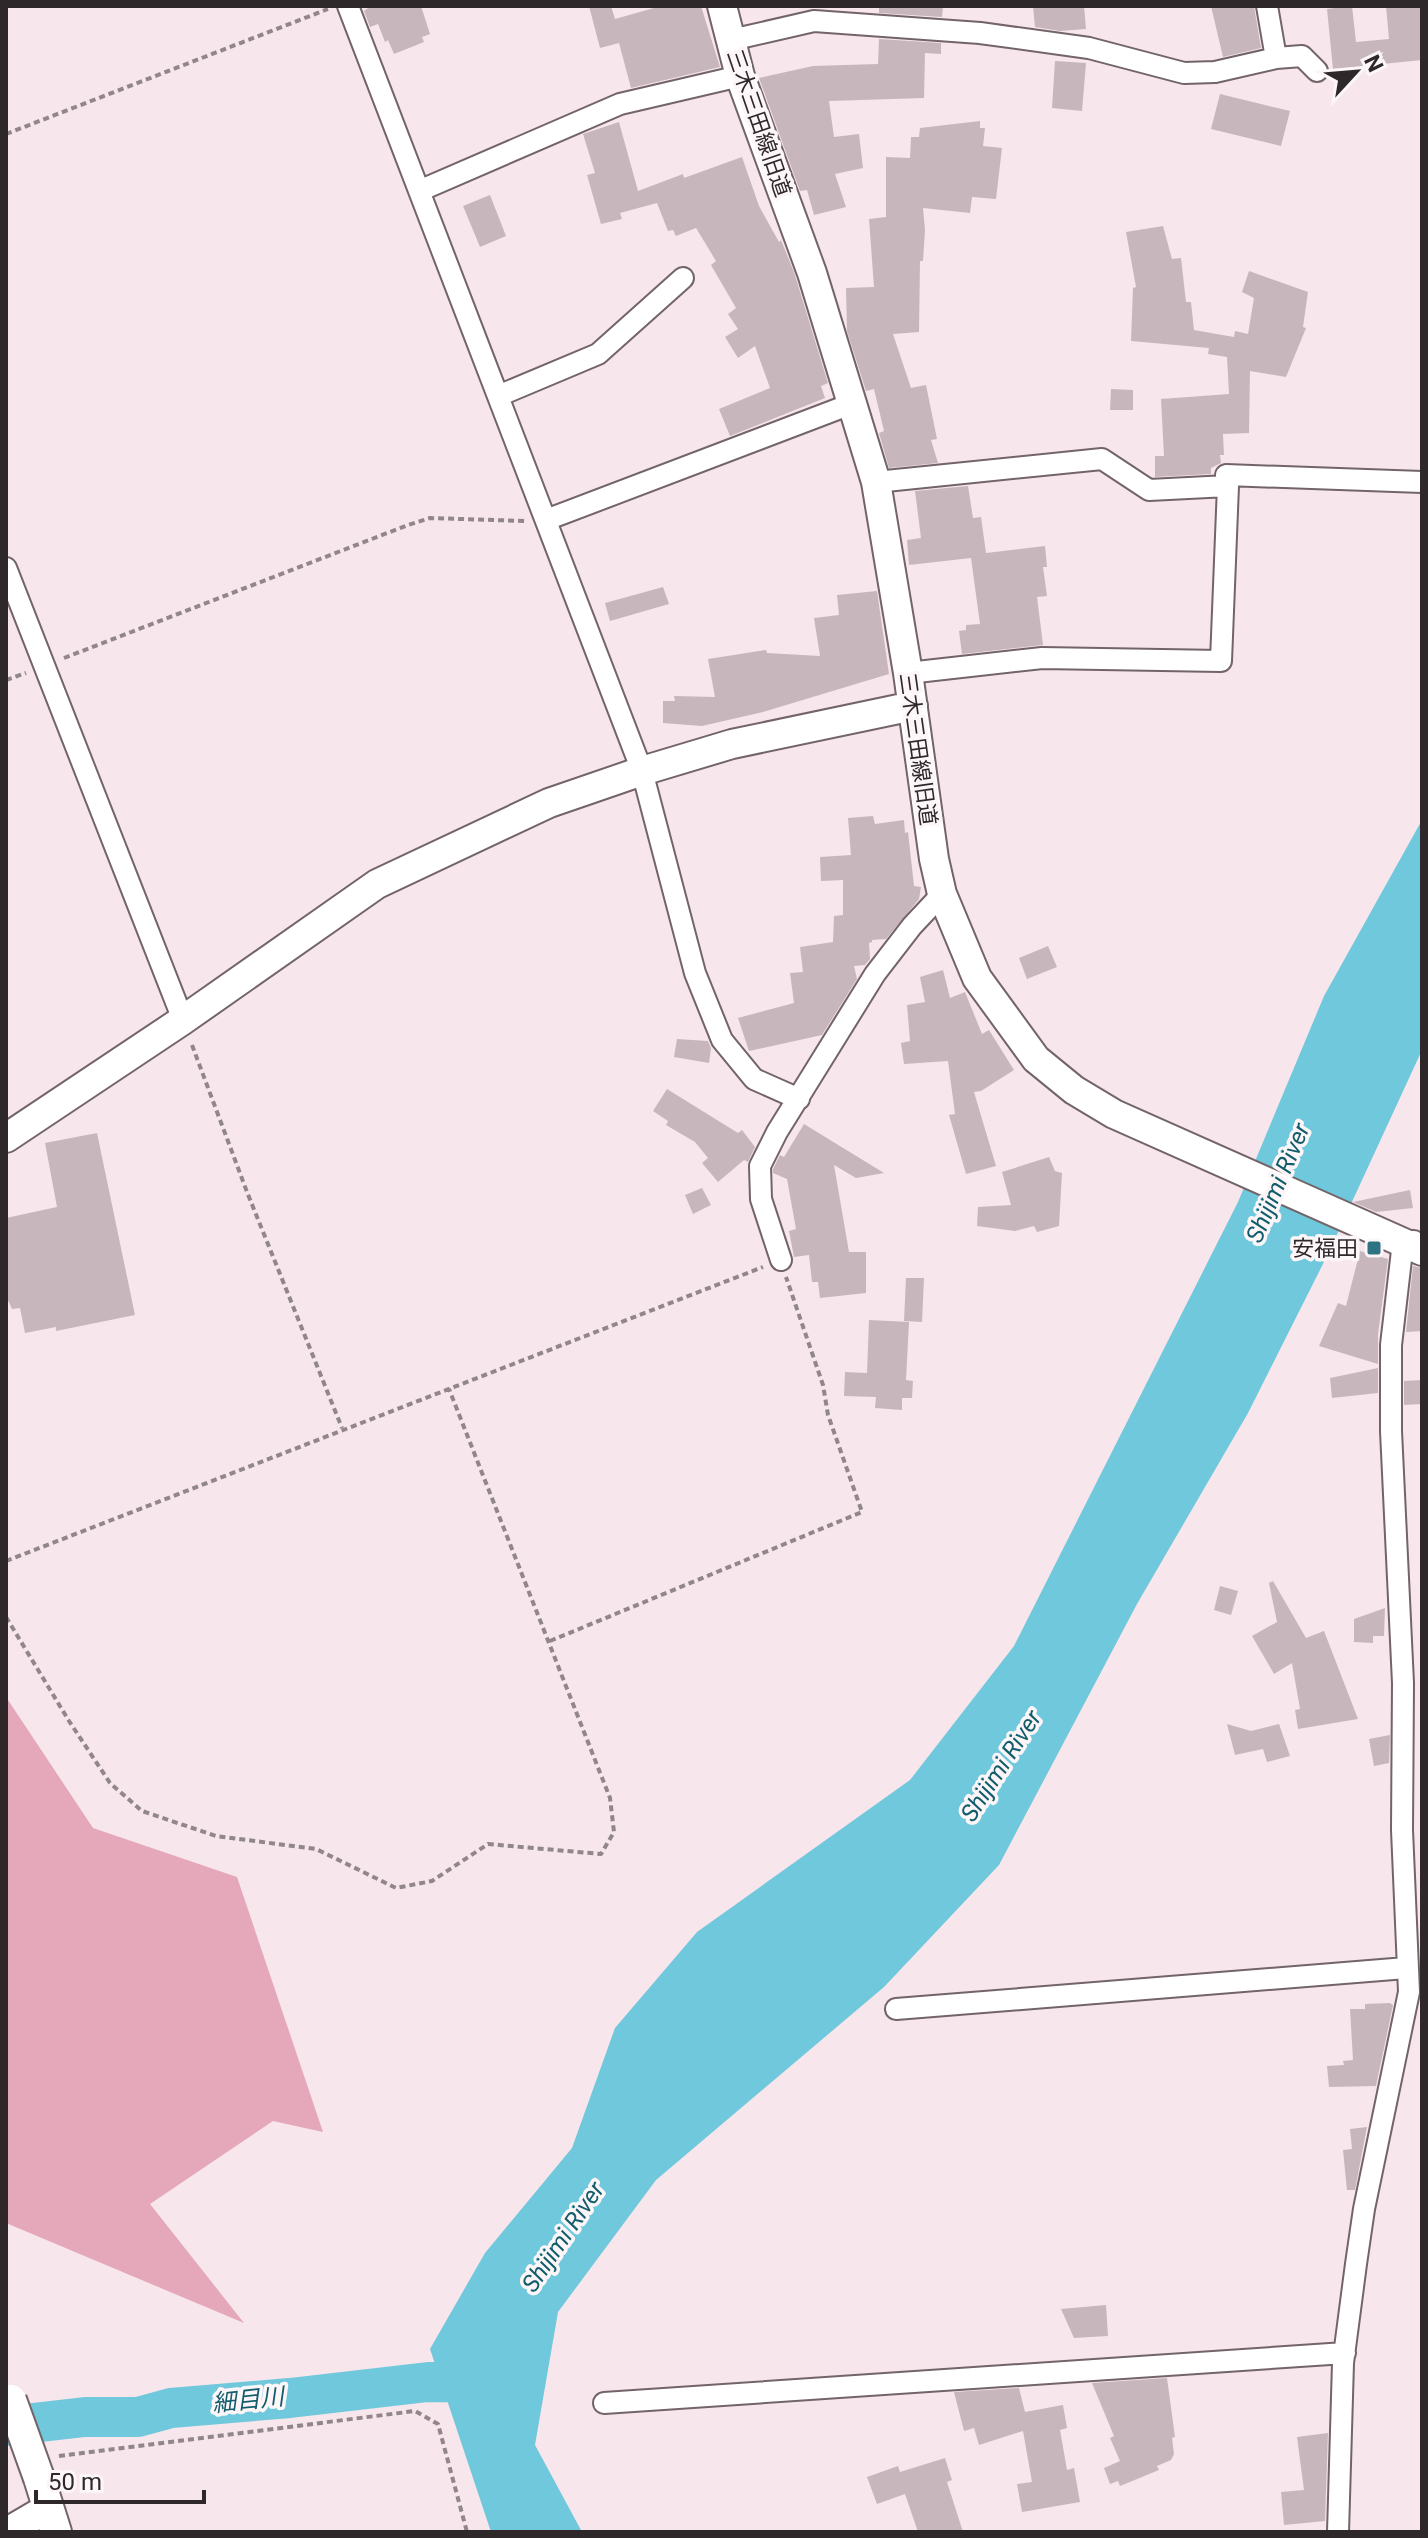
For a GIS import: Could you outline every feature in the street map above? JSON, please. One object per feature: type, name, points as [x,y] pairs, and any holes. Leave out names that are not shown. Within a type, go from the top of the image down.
[{"type":"main road","points":[[8,2395],[44,2469],[52,2520]]},
{"type":"street","points":[[348,6],[642,771],[695,973],[722,1040],[754,1079],[799,1099]]},
{"type":"street","name":"三木三田線旧道","points":[[722,6],[740,76],[812,273],[876,482],[908,673],[934,859],[942,894],[977,978],[1036,1059],[1074,1090],[1114,1114],[1367,1227],[1416,1245]]},
{"type":"street","points":[[1267,6],[1276,58]]},
{"type":"street","points":[[731,40],[814,21],[980,33],[1089,48],[1184,73],[1215,72],[1276,58],[1302,56],[1317,71]]},
{"type":"street","points":[[419,191],[620,104],[740,76]]},
{"type":"street","points":[[498,396],[598,354],[683,278]]},
{"type":"street","points":[[546,520],[851,404]]},
{"type":"street","points":[[876,482],[1102,459],[1149,490],[1228,486]]},
{"type":"street","points":[[908,673],[1042,658],[1221,661],[1226,475],[1422,482]]},
{"type":"street","points":[[6,568],[183,1020]]},
{"type":"street","points":[[6,1138],[183,1020],[377,884],[549,803],[642,771],[732,744],[913,706]]},
{"type":"street","points":[[781,1260],[761,1199],[760,1166],[777,1132],[875,974],[912,926],[942,894]]},
{"type":"street","points":[[1338,2532],[1345,2353],[1364,2209],[1409,1992],[1402,1830],[1403,1683],[1391,1431],[1391,1345],[1416,1245]]},
{"type":"street","points":[[896,2009],[1406,1968]]},
{"type":"street","points":[[604,2403],[1345,2353]]},
{"type":"street","points":[[7,2532],[52,2520]]},
{"type":"path","points":[[6,134],[336,6]]},
{"type":"path","points":[[44,666],[430,518],[546,520]]},
{"type":"path","points":[[183,1020],[252,1206],[342,1429]]},
{"type":"path","points":[[6,1561],[781,1260],[823,1385],[828,1415],[862,1512],[550,1641]]},
{"type":"path","points":[[6,1617],[110,1783],[142,1811],[216,1836],[316,1849],[396,1888],[432,1881],[488,1844],[601,1854],[614,1832],[610,1798],[449,1389]]},
{"type":"path","points":[[44,2469],[415,2411],[438,2424],[467,2532]]},
{"type":"shaded area","points":[[6,1697],[93,1828],[237,1877],[323,2132],[273,2121],[150,2204],[244,2323],[6,2223]]},
{"type":"water","name":"Shijimi River","points":[[1422,820],[1422,1050],[1327,1256],[1248,1413],[1137,1604],[999,1865],[884,1987],[656,2180],[558,2312],[535,2445],[582,2532],[491,2532],[430,2349],[485,2253],[572,2148],[615,2028],[697,1932],[910,1780],[1014,1646],[1238,1202],[1324,996]]},
{"type":"building","points":[[371,6],[421,6],[430,34],[422,37],[424,42],[394,54],[378,24],[370,27],[364,11]]},
{"type":"building","points":[[589,6],[611,6],[615,19],[661,6],[701,6],[720,67],[631,88],[619,43],[600,48]]},
{"type":"building","points":[[879,6],[943,6],[942,17],[879,13]]},
{"type":"building","points":[[1033,6],[1084,6],[1086,29],[1060,31],[1035,27]]},
{"type":"building","points":[[1211,6],[1254,6],[1261,48],[1223,57]]},
{"type":"building","points":[[1352,6],[1356,42],[1389,39],[1386,6],[1422,6],[1422,60],[1333,69],[1327,9]]},
{"type":"building","points":[[879,39],[941,43],[941,54],[925,53],[924,98],[829,101],[834,137],[859,134],[863,168],[835,174],[846,207],[814,215],[807,190],[800,191],[759,78],[813,66],[878,64]]},
{"type":"building","points":[[1055,61],[1086,63],[1082,111],[1052,108]]},
{"type":"building","points":[[1220,94],[1290,111],[1281,146],[1211,129]]},
{"type":"building","points":[[980,121],[980,128],[985,128],[983,146],[1002,148],[996,199],[972,197],[970,213],[923,208],[925,230],[923,261],[920,261],[919,332],[893,334],[911,388],[926,385],[937,439],[931,440],[938,463],[889,468],[879,433],[884,431],[874,389],[866,391],[847,331],[846,288],[874,287],[869,219],[886,217],[886,157],[910,158],[911,137],[919,137],[920,128]]},
{"type":"building","points":[[619,122],[638,191],[742,157],[759,206],[779,242],[781,240],[794,272],[828,383],[821,386],[825,398],[730,436],[719,409],[770,388],[755,346],[738,358],[725,337],[738,329],[728,314],[736,308],[711,265],[716,261],[696,228],[676,236],[673,230],[668,231],[657,203],[620,213],[622,219],[601,224],[587,175],[595,173],[583,134]]},
{"type":"building","points":[[490,195],[506,236],[480,247],[463,206]]},
{"type":"building","points":[[1163,226],[1172,259],[1181,258],[1186,302],[1191,302],[1194,330],[1234,337],[1235,331],[1248,334],[1254,298],[1242,292],[1249,271],[1308,292],[1303,327],[1306,328],[1286,377],[1250,371],[1249,433],[1223,434],[1224,455],[1220,455],[1221,463],[1211,468],[1211,474],[1155,477],[1155,456],[1164,456],[1161,399],[1229,394],[1227,357],[1208,354],[1209,348],[1131,341],[1133,288],[1136,287],[1126,232]]},
{"type":"building","points":[[1111,389],[1133,390],[1133,410],[1110,410]]},
{"type":"building","points":[[968,486],[973,518],[981,517],[986,553],[1045,546],[1047,567],[1043,567],[1047,596],[1037,597],[1043,645],[962,654],[959,631],[966,630],[966,625],[980,624],[971,558],[909,565],[907,540],[921,538],[915,491]]},
{"type":"building","points":[[663,587],[669,604],[610,621],[605,603]]},
{"type":"building","points":[[877,591],[889,674],[763,712],[702,726],[663,723],[663,701],[675,701],[674,696],[715,697],[708,659],[766,650],[767,653],[820,656],[814,618],[839,615],[837,595]]},
{"type":"building","points":[[873,816],[875,824],[904,820],[914,886],[921,887],[919,899],[886,939],[869,943],[870,959],[865,965],[854,966],[857,979],[822,1035],[749,1051],[738,1018],[794,1003],[790,973],[803,972],[800,947],[833,942],[834,916],[843,915],[843,880],[821,881],[820,857],[851,855],[848,818]]},
{"type":"building","points":[[1048,946],[1057,967],[1027,979],[1019,958]]},
{"type":"building","points":[[943,970],[950,998],[965,992],[982,1034],[989,1030],[1014,1070],[981,1091],[974,1092],[996,1166],[966,1174],[949,1115],[955,1114],[948,1061],[904,1064],[901,1043],[910,1041],[907,1005],[925,1002],[920,977]]},
{"type":"building","points":[[677,1039],[708,1041],[711,1048],[709,1063],[674,1057]]},
{"type":"building","points":[[667,1089],[738,1133],[742,1130],[755,1147],[748,1162],[744,1160],[718,1182],[702,1163],[708,1158],[695,1142],[666,1125],[668,1121],[653,1111]]},
{"type":"building","points":[[804,1124],[884,1173],[856,1178],[834,1165],[849,1252],[866,1252],[866,1293],[820,1298],[818,1282],[812,1282],[809,1255],[794,1257],[789,1231],[796,1229],[787,1179],[773,1173],[773,1169]]},
{"type":"building","points":[[97,1133],[135,1315],[56,1331],[56,1327],[25,1333],[20,1308],[12,1309],[6,1296],[6,1218],[57,1207],[45,1143]]},
{"type":"building","points":[[1049,1157],[1055,1171],[1062,1173],[1059,1226],[1037,1232],[1034,1226],[1015,1231],[977,1226],[978,1207],[1011,1205],[1002,1172]]},
{"type":"building","points":[[702,1188],[711,1205],[693,1214],[685,1195]]},
{"type":"building","points":[[1410,1190],[1413,1208],[1376,1212],[1353,1202]]},
{"type":"building","points":[[1360,1251],[1388,1259],[1378,1334],[1378,1364],[1319,1346],[1338,1303],[1346,1306]]},
{"type":"building","points":[[1413,1266],[1422,1268],[1422,1331],[1406,1332]]},
{"type":"building","points":[[906,1278],[924,1278],[922,1322],[904,1321]]},
{"type":"building","points":[[869,1320],[909,1322],[906,1380],[913,1381],[912,1398],[902,1398],[902,1410],[875,1408],[876,1397],[844,1396],[845,1372],[867,1373]]},
{"type":"building","points":[[1378,1368],[1378,1393],[1332,1398],[1330,1378]]},
{"type":"building","points":[[1422,1380],[1422,1404],[1404,1405],[1404,1381]]},
{"type":"building","points":[[1273,1581],[1306,1638],[1324,1631],[1358,1719],[1298,1729],[1295,1710],[1300,1709],[1292,1663],[1274,1674],[1252,1636],[1277,1622],[1269,1583]]},
{"type":"building","points":[[1220,1586],[1238,1591],[1231,1615],[1214,1610]]},
{"type":"building","points":[[1385,1608],[1384,1636],[1373,1636],[1373,1643],[1354,1642],[1354,1619]]},
{"type":"building","points":[[1227,1724],[1251,1731],[1279,1724],[1290,1756],[1267,1762],[1263,1749],[1235,1755]]},
{"type":"building","points":[[1390,1735],[1389,1763],[1374,1766],[1369,1739]]},
{"type":"building","points":[[1365,2004],[1393,2005],[1376,2086],[1329,2087],[1327,2066],[1344,2065],[1343,2061],[1353,2060],[1350,2009],[1365,2009]]},
{"type":"building","points":[[1367,2127],[1355,2190],[1347,2190],[1343,2150],[1352,2149],[1350,2129]]},
{"type":"building","points":[[1106,2305],[1108,2336],[1074,2338],[1061,2309]]},
{"type":"building","points":[[1167,2378],[1175,2437],[1172,2438],[1174,2454],[1171,2460],[1157,2466],[1159,2470],[1120,2486],[1118,2481],[1110,2484],[1104,2468],[1120,2461],[1110,2438],[1114,2436],[1092,2383]]},
{"type":"building","points":[[1019,2388],[1025,2412],[1063,2405],[1067,2428],[1060,2430],[1067,2470],[1074,2468],[1080,2502],[1022,2512],[1017,2484],[1032,2482],[1023,2431],[979,2445],[974,2428],[964,2431],[954,2392]]},
{"type":"building","points":[[1328,2433],[1325,2521],[1284,2525],[1281,2492],[1304,2490],[1297,2437]]},
{"type":"building","points":[[945,2458],[952,2480],[947,2482],[963,2532],[918,2532],[905,2494],[877,2504],[867,2477],[898,2466],[900,2472]]},
{"type":"waterway","name":"細目川","points":[[6,2426],[85,2417],[138,2417],[171,2408],[428,2382],[491,2383]]},
{"type":"place","name":"安福田","points":[[1374,1248]]}]
